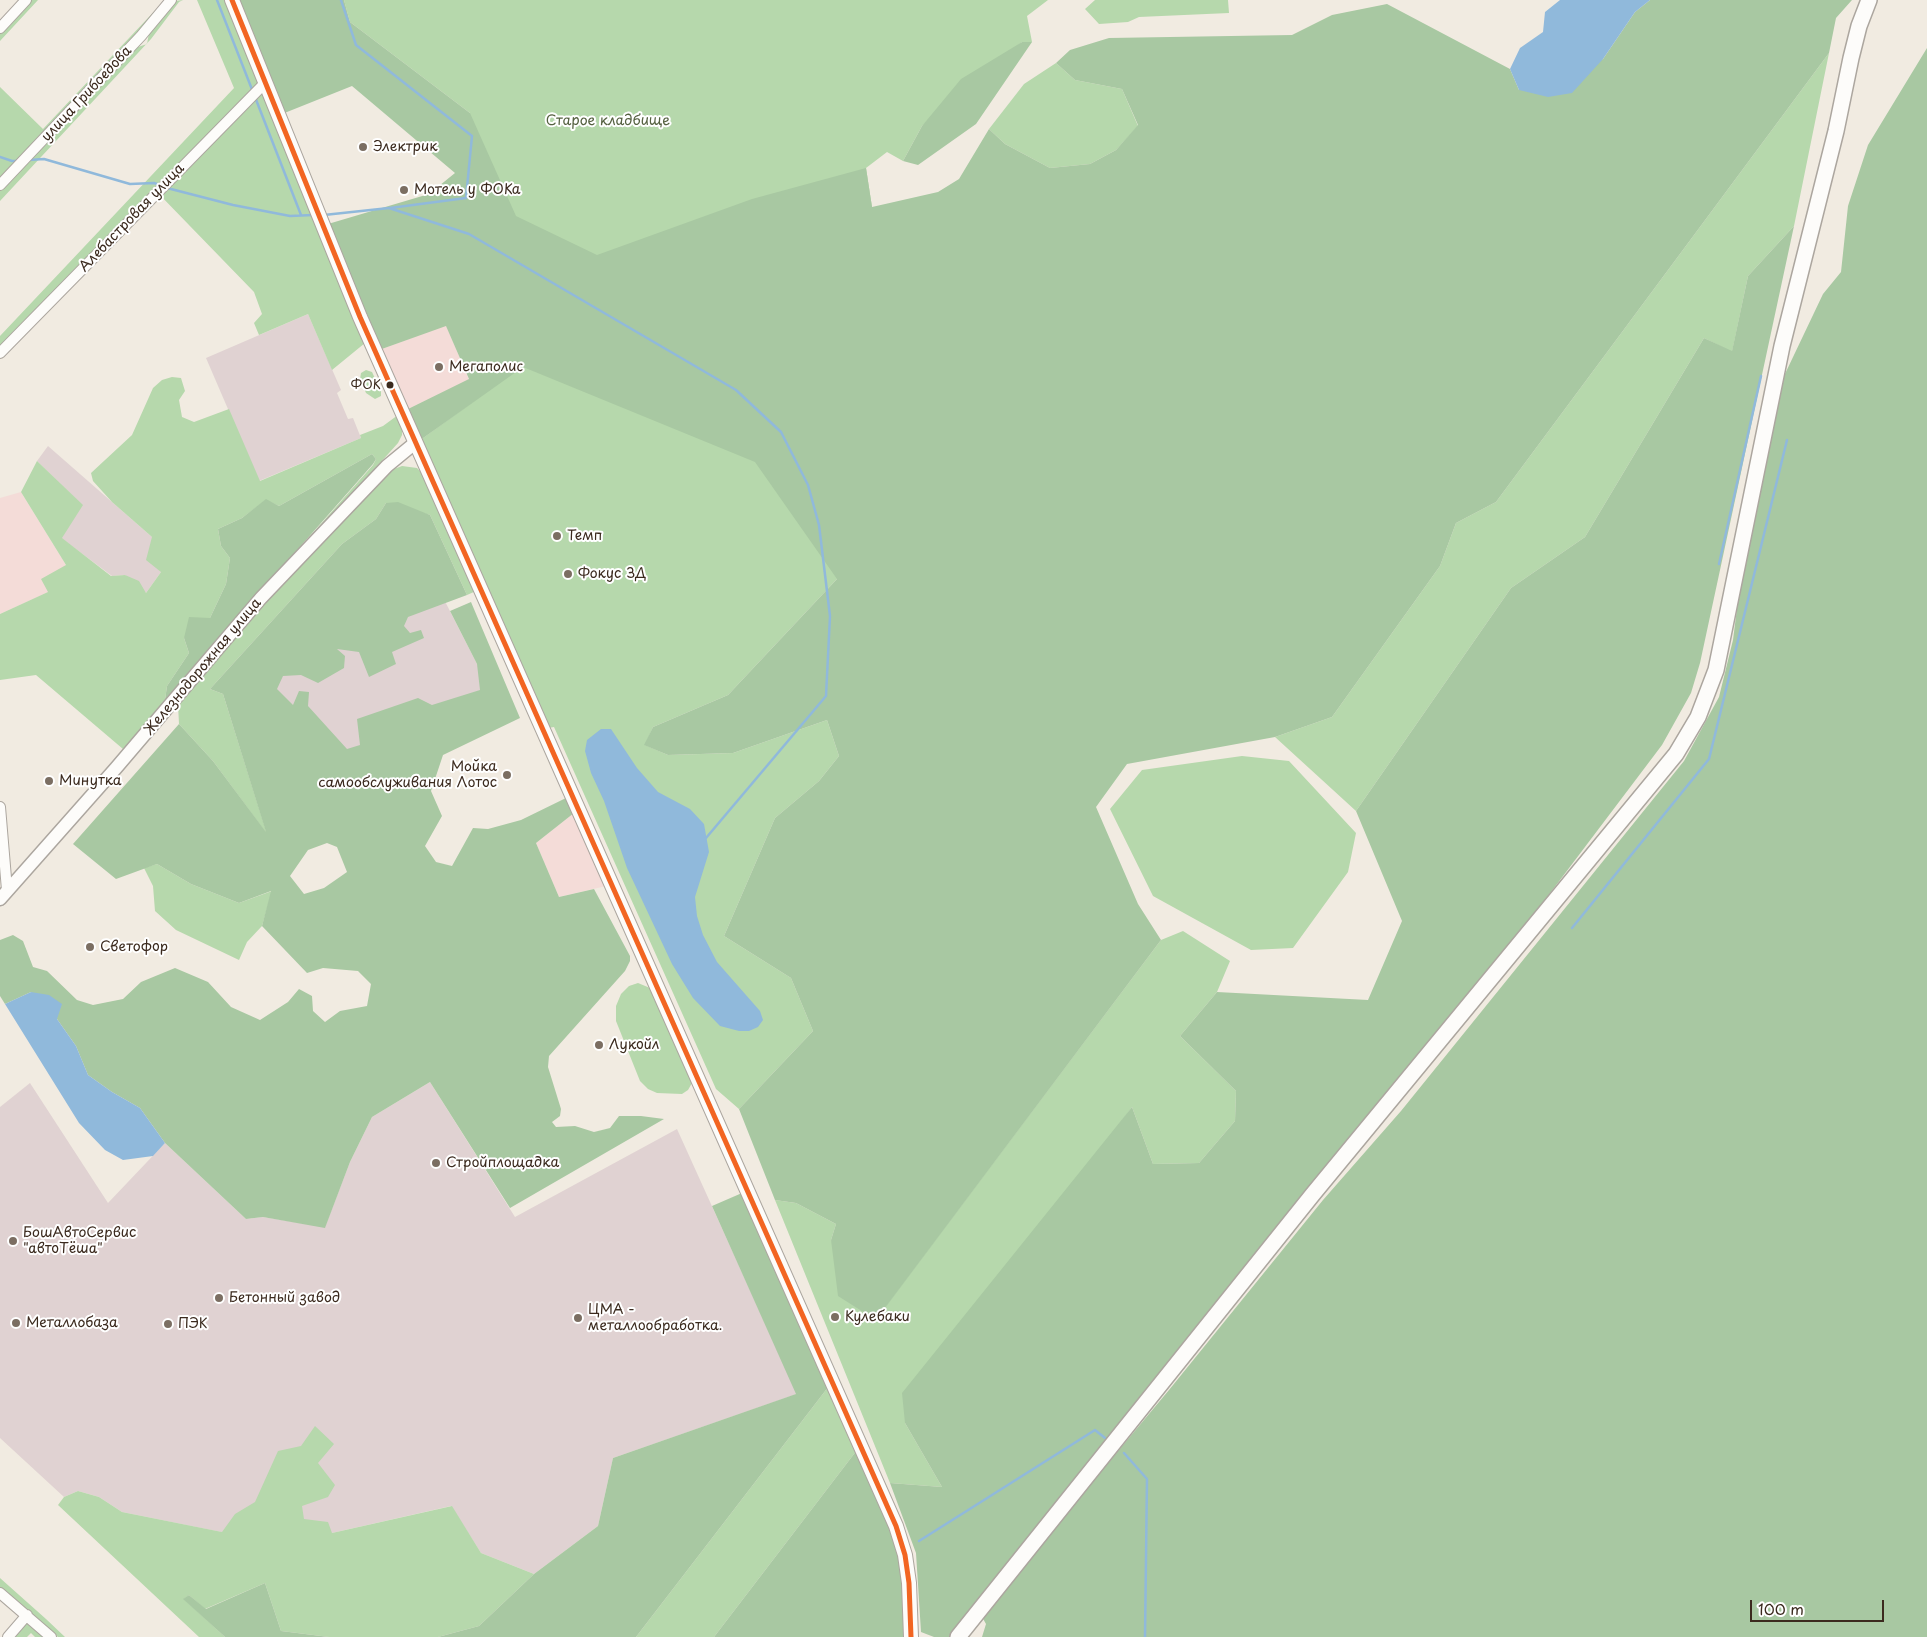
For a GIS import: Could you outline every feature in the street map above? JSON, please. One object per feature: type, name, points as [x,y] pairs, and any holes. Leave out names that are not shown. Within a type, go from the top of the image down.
[{"type":"main road","points":[[232,0],[360,316],[415,443],[896,1526],[905,1555],[909,1583],[911,1637]]},
{"type":"main road","points":[[958,1637],[1313,1194],[1676,754],[1698,717],[1716,670],[1782,346],[1836,130],[1859,26],[1870,0]]},
{"type":"street","points":[[0,28],[26,0]]},
{"type":"street","name":"улица Грибоедова","points":[[0,186],[140,36],[171,0]]},
{"type":"street","name":"Алебастровая улица","points":[[0,353],[265,83]]},
{"type":"street","name":"Железнодорожная улица","points":[[4,894],[116,768],[261,598],[387,466],[415,443]]},
{"type":"street","points":[[0,807],[4,894]]},
{"type":"street","points":[[0,1593],[51,1637]]},
{"type":"street","points":[[8,1637],[27,1615]]},
{"type":"shaded area","points":[[308,314],[341,390],[337,393],[348,419],[353,418],[361,438],[259,481],[206,358]]},
{"type":"shaded area","points":[[446,325],[469,380],[406,410],[379,350]]},
{"type":"shaded area","points":[[48,446],[152,537],[161,572],[146,593],[125,575],[112,576],[61,538],[82,505],[37,461]]},
{"type":"shaded area","points":[[21,492],[66,565],[49,592],[0,614],[0,498]]},
{"type":"shaded area","points":[[408,529],[499,707],[315,819],[236,675]]},
{"type":"shaded area","points":[[574,813],[606,886],[559,897],[536,843]]},
{"type":"shaded area","points":[[430,1082],[515,1217],[677,1129],[797,1394],[613,1458],[598,1526],[534,1574],[481,1553],[451,1506],[332,1533],[261,1540],[122,1512],[99,1497],[78,1491],[64,1497],[0,1438],[0,1107],[30,1083],[108,1203],[165,1143],[246,1219],[263,1217],[325,1227],[350,1162],[372,1117]]},
{"type":"green space","points":[[31,0],[38,0],[0,41],[0,33]]},
{"type":"green space","points":[[165,0],[133,40],[0,181],[0,87],[43,129]]},
{"type":"green space","points":[[183,0],[179,2],[147,43],[149,33],[175,1]]},
{"type":"green space","points":[[197,0],[227,0],[259,85],[365,343],[332,370],[308,314],[259,335],[254,323],[262,314],[254,292],[156,191],[0,348],[0,336],[234,88]]},
{"type":"green space","points":[[237,0],[344,0],[350,22],[470,113],[516,216],[597,255],[752,199],[866,168],[872,207],[938,192],[959,179],[989,129],[1005,144],[1050,168],[1090,164],[1116,150],[1138,125],[1122,89],[1075,80],[1056,63],[1070,50],[1109,38],[1292,35],[1332,15],[1387,4],[1510,69],[1519,90],[1603,59],[1635,12],[1650,0],[1852,0],[1836,18],[1829,53],[1496,502],[1456,523],[1440,566],[1332,717],[1275,737],[1127,764],[1096,807],[1138,904],[1161,940],[876,1320],[838,1296],[831,1240],[836,1224],[796,1203],[775,1200],[739,1109],[813,1031],[791,978],[724,936],[775,818],[819,781],[839,756],[827,720],[733,753],[668,755],[644,745],[653,727],[728,695],[837,579],[755,462],[523,367],[419,441],[406,410],[469,379],[446,326],[379,350],[328,224],[429,194],[455,173],[352,86],[282,114]]},
{"type":"green space","name":"Старое кладбище","points":[[344,0],[1048,0],[1027,16],[1032,42],[1022,42],[922,126],[903,161],[887,152],[866,168],[872,207],[837,579],[728,695],[653,727],[645,745],[668,755],[733,753],[827,720],[839,756],[819,781],[775,818],[724,936],[791,978],[813,1031],[739,1109],[716,1089],[554,727],[548,728],[419,441],[522,366],[459,191],[470,113],[350,22]]},
{"type":"green space","points":[[1095,0],[1228,0],[1229,13],[1139,17],[1128,22],[1099,24],[1085,9]]},
{"type":"green space","points":[[1022,42],[1032,42],[976,124],[918,165],[903,161],[922,126],[961,79]]},
{"type":"green space","points":[[146,44],[0,201],[0,190],[135,48]]},
{"type":"green space","points":[[1927,48],[1927,1637],[982,1637],[986,1624],[981,1615],[1169,1390],[1323,1200],[1401,1111],[1684,761],[1719,697],[1733,640],[1743,561],[1784,376],[1823,294],[1841,272],[1848,206],[1868,145]]},
{"type":"green space","points":[[1829,53],[1794,226],[1748,276],[1732,352],[1704,338],[1585,537],[1511,588],[1356,811],[1275,737],[1332,717],[1440,566],[1456,523],[1496,502]]},
{"type":"green space","points":[[1056,63],[1075,80],[1122,89],[1138,126],[1116,150],[1090,164],[1050,168],[1005,144],[989,129],[1024,84]]},
{"type":"green space","points":[[1794,226],[1700,663],[1691,693],[1662,745],[1418,1068],[953,1637],[934,1637],[921,1632],[916,1553],[890,1483],[942,1487],[905,1423],[902,1393],[1132,1107],[1153,1164],[1199,1163],[1235,1121],[1236,1091],[1180,1036],[1217,992],[1368,1000],[1402,921],[1356,811],[1511,588],[1585,537],[1704,338],[1732,351],[1748,276]]},
{"type":"green space","points":[[366,370],[372,372],[381,391],[381,396],[375,399],[366,393],[360,379],[361,373]]},
{"type":"green space","points":[[172,377],[181,378],[185,391],[179,400],[182,417],[194,422],[229,409],[260,481],[361,438],[360,435],[383,426],[398,415],[402,424],[402,435],[398,443],[260,594],[123,749],[36,675],[0,680],[0,614],[48,592],[41,579],[66,565],[21,492],[37,461],[83,505],[62,538],[111,576],[125,575],[139,581],[146,593],[161,572],[146,560],[152,537],[112,502],[93,481],[91,473],[132,435],[153,388],[162,380]],"holes":[[[372,454],[376,459],[373,465],[165,700],[167,686],[189,653],[184,638],[210,618],[226,584],[230,558],[221,546],[218,529],[242,518],[266,500],[279,506]]]},
{"type":"green space","points":[[372,454],[376,459],[373,464],[165,700],[167,686],[189,653],[184,638],[189,617],[210,618],[226,584],[230,558],[221,546],[218,529],[242,518],[266,499],[279,506]]},
{"type":"green space","points":[[402,466],[417,468],[424,475],[476,591],[467,595],[430,515],[386,503],[376,519],[342,544],[210,689],[223,694],[267,834],[213,761],[179,724],[178,704],[265,600],[389,471]]},
{"type":"green space","points":[[398,502],[430,515],[467,595],[408,617],[404,626],[410,633],[421,630],[424,638],[392,652],[396,664],[369,677],[359,652],[337,649],[345,656],[344,668],[318,683],[301,675],[283,676],[277,689],[293,705],[299,691],[309,692],[308,706],[347,749],[360,745],[357,719],[418,698],[432,705],[480,690],[477,664],[450,611],[471,602],[520,718],[443,755],[431,791],[442,816],[425,846],[436,862],[452,866],[473,828],[488,829],[521,820],[566,798],[574,813],[536,843],[559,897],[594,889],[630,956],[630,961],[625,971],[549,1056],[548,1067],[561,1109],[560,1116],[552,1122],[556,1127],[575,1126],[594,1132],[610,1128],[619,1116],[664,1119],[510,1208],[430,1082],[372,1117],[350,1162],[325,1228],[263,1217],[246,1219],[165,1143],[140,1108],[88,1075],[76,1046],[57,1019],[31,992],[5,1004],[0,996],[0,940],[13,935],[23,941],[33,967],[47,971],[77,1000],[93,1005],[123,999],[141,982],[175,968],[208,982],[231,1007],[260,1020],[288,1002],[299,989],[312,996],[313,1011],[325,1022],[340,1011],[367,1006],[371,984],[358,971],[323,968],[307,973],[262,926],[271,891],[239,903],[191,884],[157,864],[116,879],[73,844],[179,724],[213,761],[266,832],[223,694],[210,689],[342,544],[376,519],[386,503]],"holes":[[[327,843],[337,847],[347,872],[324,888],[304,894],[290,876],[308,850]]]},
{"type":"green space","points":[[1242,756],[1289,761],[1356,833],[1348,872],[1293,948],[1251,950],[1153,896],[1110,809],[1142,770]]},
{"type":"green space","points":[[157,864],[191,884],[239,903],[272,891],[262,926],[247,942],[239,960],[176,930],[155,911],[153,886],[144,868]]},
{"type":"green space","points":[[1183,931],[1230,961],[1217,992],[1180,1036],[1236,1091],[1235,1121],[1199,1163],[1153,1164],[1132,1107],[905,1423],[942,1487],[890,1483],[775,1200],[796,1203],[836,1224],[831,1240],[876,1319],[1161,940]]},
{"type":"green space","points":[[638,983],[650,988],[692,1083],[688,1090],[682,1094],[657,1093],[648,1089],[640,1081],[616,1021],[616,1006],[621,994],[629,986]]},
{"type":"green space","points":[[742,1193],[829,1386],[636,1637],[438,1637],[479,1626],[534,1574],[598,1526],[613,1458],[796,1394],[712,1206]]},
{"type":"green space","points":[[829,1386],[857,1450],[714,1637],[636,1637]]},
{"type":"green space","points":[[315,1426],[334,1444],[318,1463],[335,1485],[328,1497],[302,1506],[304,1519],[328,1522],[332,1533],[452,1506],[481,1553],[534,1574],[479,1626],[438,1637],[329,1637],[281,1631],[265,1583],[205,1609],[189,1595],[184,1599],[225,1637],[199,1637],[58,1505],[64,1497],[78,1491],[99,1497],[122,1512],[222,1532],[235,1514],[255,1502],[278,1451],[301,1446]]},
{"type":"green space","points":[[857,1450],[893,1529],[901,1557],[907,1637],[714,1637]]},
{"type":"green space","points":[[0,1578],[65,1637],[58,1637],[0,1587]]},
{"type":"green space","points":[[265,1583],[281,1631],[329,1637],[225,1637],[183,1599],[189,1595],[206,1609]]},
{"type":"green space","points":[[28,1623],[46,1637],[35,1637],[31,1633],[27,1637],[15,1637],[21,1628]]},
{"type":"water","points":[[1560,0],[1650,0],[1635,12],[1603,59],[1572,93],[1548,97],[1519,90],[1510,69],[1520,48],[1543,32],[1545,12]]},
{"type":"water","points":[[601,729],[611,729],[637,768],[658,792],[690,809],[704,824],[709,852],[695,897],[697,916],[703,935],[717,962],[760,1011],[763,1020],[758,1027],[749,1031],[739,1031],[720,1026],[693,998],[672,964],[627,868],[604,801],[591,773],[585,751],[587,740]]},
{"type":"water","points":[[31,992],[49,995],[62,1004],[57,1019],[76,1046],[88,1075],[140,1108],[165,1143],[153,1156],[123,1160],[105,1150],[79,1123],[5,1004]]},
{"type":"waterway","points":[[217,0],[253,92]]},
{"type":"waterway","points":[[341,0],[356,45],[472,136],[466,198],[390,208]]},
{"type":"waterway","points":[[255,97],[301,215]]},
{"type":"waterway","points":[[0,157],[19,161]]},
{"type":"waterway","points":[[29,160],[44,159],[130,184],[154,183],[160,185]]},
{"type":"waterway","points":[[167,188],[233,205],[290,216],[313,215]]},
{"type":"waterway","points":[[324,215],[389,208],[469,234],[736,390],[781,432],[808,485],[819,525],[830,616],[826,696],[706,838]]},
{"type":"waterway","points":[[1719,564],[1761,376]]},
{"type":"waterway","points":[[1572,928],[1709,759],[1787,440]]},
{"type":"waterway","points":[[919,1541],[1095,1430],[1105,1438]]},
{"type":"waterway","points":[[1124,1453],[1147,1479],[1145,1637]]},
{"type":"transit line","points":[[232,0],[360,317],[896,1526],[905,1555],[909,1583],[911,1637]]},
{"type":"place","name":"Электрик","points":[[363,147]]},
{"type":"place","name":"Мотель у ФОКа","points":[[404,190]]},
{"type":"place","name":"Мегаполис","points":[[439,367]]},
{"type":"place","name":"ФОК","points":[[390,385]]},
{"type":"place","name":"Темп","points":[[557,536]]},
{"type":"place","name":"Фокус 3Д","points":[[568,574]]},
{"type":"place","name":"Мойка самообслуживания Лотос","points":[[507,775]]},
{"type":"place","name":"Минутка","points":[[49,781]]},
{"type":"place","name":"Светофор","points":[[90,947]]},
{"type":"place","name":"Лукойл","points":[[599,1045]]},
{"type":"place","name":"Стройплощадка","points":[[436,1163]]},
{"type":"place","name":"БошАвтоСервис \"автоТёша\"","points":[[13,1241]]},
{"type":"place","name":"Бетонный завод","points":[[219,1298]]},
{"type":"place","name":"Кулебаки","points":[[835,1317]]},
{"type":"place","name":"ЦМА - металлообработка.","points":[[578,1318]]},
{"type":"place","name":"Металлобаза","points":[[16,1323]]},
{"type":"place","name":"ПЭК","points":[[168,1324]]}]
